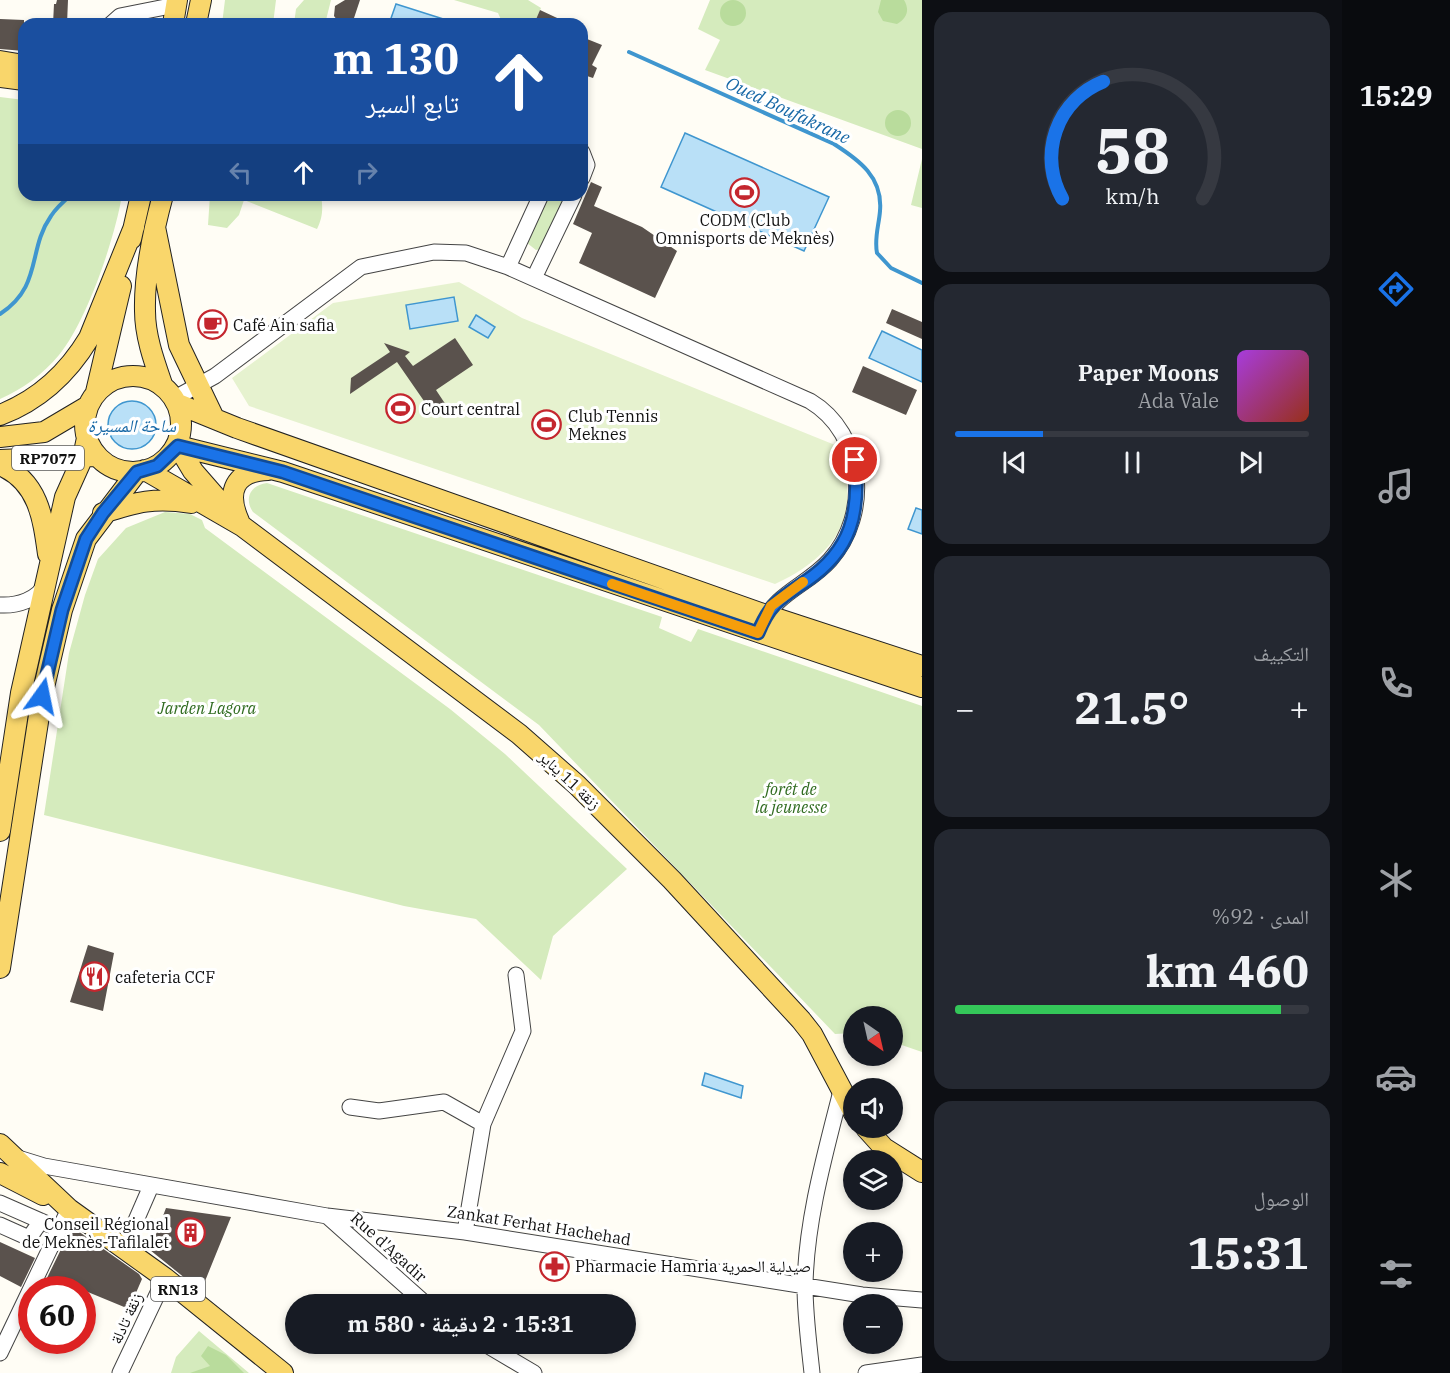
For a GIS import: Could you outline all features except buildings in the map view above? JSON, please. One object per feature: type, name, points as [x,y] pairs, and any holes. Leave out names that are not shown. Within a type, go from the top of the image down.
[{"type":"main road","points":[[197,18],[201,0]]},
{"type":"main road","points":[[0,61],[18,64]]},
{"type":"main road","points":[[0,77],[18,79]]},
{"type":"main road","points":[[92,399],[140,201]]},
{"type":"main road","points":[[0,968],[42,696],[62,610],[86,539],[103,513],[141,471],[167,458],[178,446],[182,419],[148,334],[145,313],[155,227],[162,201]]},
{"type":"main road","points":[[0,415],[28,402],[47,388],[80,352],[89,338],[134,226]]},
{"type":"main road","points":[[155,227],[178,345],[214,418]]},
{"type":"main road","name":"RP7077","points":[[0,437],[44,432],[92,399],[108,382],[121,377],[142,376],[214,418],[766,615],[922,666]]},
{"type":"main road","name":"RP7077","points":[[89,450],[85,416],[92,399]]},
{"type":"main road","points":[[178,446],[283,472],[922,687]]},
{"type":"main road","points":[[178,446],[193,471],[242,526]]},
{"type":"main road","points":[[0,831],[21,693],[65,497],[89,450]]},
{"type":"main road","name":"RP7077","points":[[0,460],[89,450],[115,468],[141,471]]},
{"type":"main road","points":[[0,465],[14,471],[29,484],[44,524],[49,574]]},
{"type":"main road","points":[[141,471],[242,526]]},
{"type":"main road","points":[[242,526],[232,501],[237,483],[251,472],[283,472]]},
{"type":"main road","points":[[103,513],[147,500],[163,498],[199,503]]},
{"type":"main road","name":"زنقة 11 يناير","points":[[242,526],[308,578],[489,710],[577,785],[672,880],[801,1020],[812,1034],[843,1094]]},
{"type":"main road","points":[[875,1138],[884,1148],[922,1172]]},
{"type":"main road","name":"RN13","points":[[5,1150],[69,1209],[165,1278],[282,1373]]},
{"type":"main road","name":"RN13","points":[[0,1173],[69,1209]]},
{"type":"street","points":[[118,18],[176,10]]},
{"type":"street","points":[[508,267],[539,201]]},
{"type":"street","points":[[534,278],[571,201]]},
{"type":"street","points":[[172,395],[198,386],[361,267],[434,252],[466,253],[508,267],[810,401],[821,408],[834,423],[855,460],[858,489],[854,519],[845,543],[828,562],[779,599],[766,615],[758,633]]},
{"type":"street","points":[[0,605],[19,604],[29,600],[44,587],[49,574]]},
{"type":"street","points":[[465,1232],[483,1124],[523,1031],[516,975]]},
{"type":"street","points":[[812,1373],[805,1285],[822,1170],[841,1091]]},
{"type":"street","points":[[350,1107],[378,1112],[444,1102],[483,1124]]},
{"type":"street","name":"Zankat Ferhat Hachehad","points":[[5,1150],[44,1167],[327,1216],[465,1232],[862,1294],[922,1300]]},
{"type":"street","points":[[124,1248],[151,1186]]},
{"type":"street","points":[[0,1203],[59,1229]]},
{"type":"street","points":[[0,1353],[69,1209]]},
{"type":"street","name":"Rue d'Agadir","points":[[327,1216],[415,1294]]},
{"type":"street","points":[[0,1225],[29,1238],[41,1221]]},
{"type":"street","name":"زنقة تادلة","points":[[120,1373],[165,1278]]},
{"type":"street","points":[[502,1354],[534,1373]]},
{"type":"street","points":[[866,1373],[922,1365]]},
{"type":"green space","points":[[225,0],[276,0],[274,18],[223,18]]},
{"type":"green space","points":[[304,0],[331,0],[326,18],[295,18],[296,9]]},
{"type":"green space","points":[[454,0],[528,0],[541,8],[537,18],[500,18],[498,13]]},
{"type":"green space","points":[[710,0],[922,0],[922,149],[705,70],[720,40],[698,29]]},
{"type":"green space","points":[[733,0],[742,4],[746,13],[742,22],[733,26],[724,22],[720,13],[724,4]]},
{"type":"green space","points":[[881,0],[904,0],[907,10],[903,19],[897,24],[883,21],[878,12]]},
{"type":"green space","points":[[0,97],[18,99],[18,201],[121,201],[106,256],[80,322],[59,355],[39,375],[17,391],[0,399]]},
{"type":"green space","points":[[898,110],[907,114],[911,123],[907,132],[898,136],[889,132],[885,123],[889,114]]},
{"type":"green space","points":[[922,159],[922,208],[911,205]]},
{"type":"green space","points":[[210,201],[244,201],[239,215],[227,228],[208,225]]},
{"type":"green space","points":[[247,201],[321,201],[321,216],[317,229]]},
{"type":"green space","points":[[544,201],[565,201],[541,249],[536,250],[527,243]]},
{"type":"green space","name":"Club Tennis Meknes","points":[[459,282],[522,318],[835,445],[844,469],[847,491],[846,511],[840,529],[829,545],[814,560],[775,584],[249,406],[232,378],[333,303]]},
{"type":"green space","name":"forêt de la jeunesse","points":[[267,483],[662,617],[659,628],[691,642],[698,629],[922,706],[922,1052],[903,1045],[903,1006],[843,1006],[843,1034],[835,1034],[539,725],[253,512],[249,502],[250,493],[261,484]]},
{"type":"green space","name":"Jarden Lagora","points":[[165,512],[190,514],[202,520],[205,528],[450,709],[505,754],[627,869],[553,936],[541,980],[476,919],[404,906],[44,815],[69,653],[85,595],[98,559],[126,528]]},
{"type":"green space","points":[[199,1331],[249,1373],[171,1373],[176,1357]]},
{"type":"green space","points":[[208,1346],[226,1355],[244,1373],[190,1373],[210,1366],[201,1356]]},
{"type":"water","points":[[396,4],[440,18],[391,18]]},
{"type":"water","name":"CODM (Club Omnisports de Meknès)","points":[[685,133],[829,197],[804,251],[661,187]]},
{"type":"water","points":[[454,297],[458,321],[410,329],[406,305]]},
{"type":"water","points":[[476,315],[495,327],[488,338],[469,327]]},
{"type":"water","points":[[882,331],[922,350],[922,382],[869,358]]},
{"type":"water","name":"ساحة المسيرة","points":[[127,401],[137,401],[149,408],[156,420],[156,430],[149,442],[137,449],[127,449],[112,438],[108,430],[108,420],[119,405]]},
{"type":"water","points":[[916,508],[922,510],[922,534],[908,529]]},
{"type":"water","points":[[705,1073],[743,1086],[741,1098],[702,1085]]},
{"type":"waterway","name":"Oued Boufakrane","points":[[629,52],[834,144],[852,156],[868,171],[878,188],[880,211],[876,237],[877,253],[891,268],[922,283]]},
{"type":"waterway","name":"Oued Boufakrane","points":[[0,314],[23,292],[29,280],[44,229],[55,210],[64,201]]},
{"type":"slow traffic","points":[[612,584],[758,633],[771,606],[803,582]]},
{"type":"place","name":"CODM (Club Omnisports de Meknès)","points":[[745,192]]},
{"type":"place","name":"Café Ain safia","points":[[212,325]]},
{"type":"place","name":"Court central","points":[[400,409]]},
{"type":"place","name":"Club Tennis Meknes","points":[[547,425]]},
{"type":"place","name":"cafeteria CCF","points":[[94,977]]},
{"type":"place","name":"Conseil Régional de Meknès-Tafilalet","points":[[190,1233]]},
{"type":"place","name":"Pharmacie Hamria صيدلية الحمرية","points":[[554,1266]]},
{"type":"route","points":[[42,696],[73,570],[86,539],[103,513],[137,472],[157,466],[178,446],[283,472],[758,633],[771,606],[808,580],[845,543],[854,519],[858,489],[855,460]]}]
